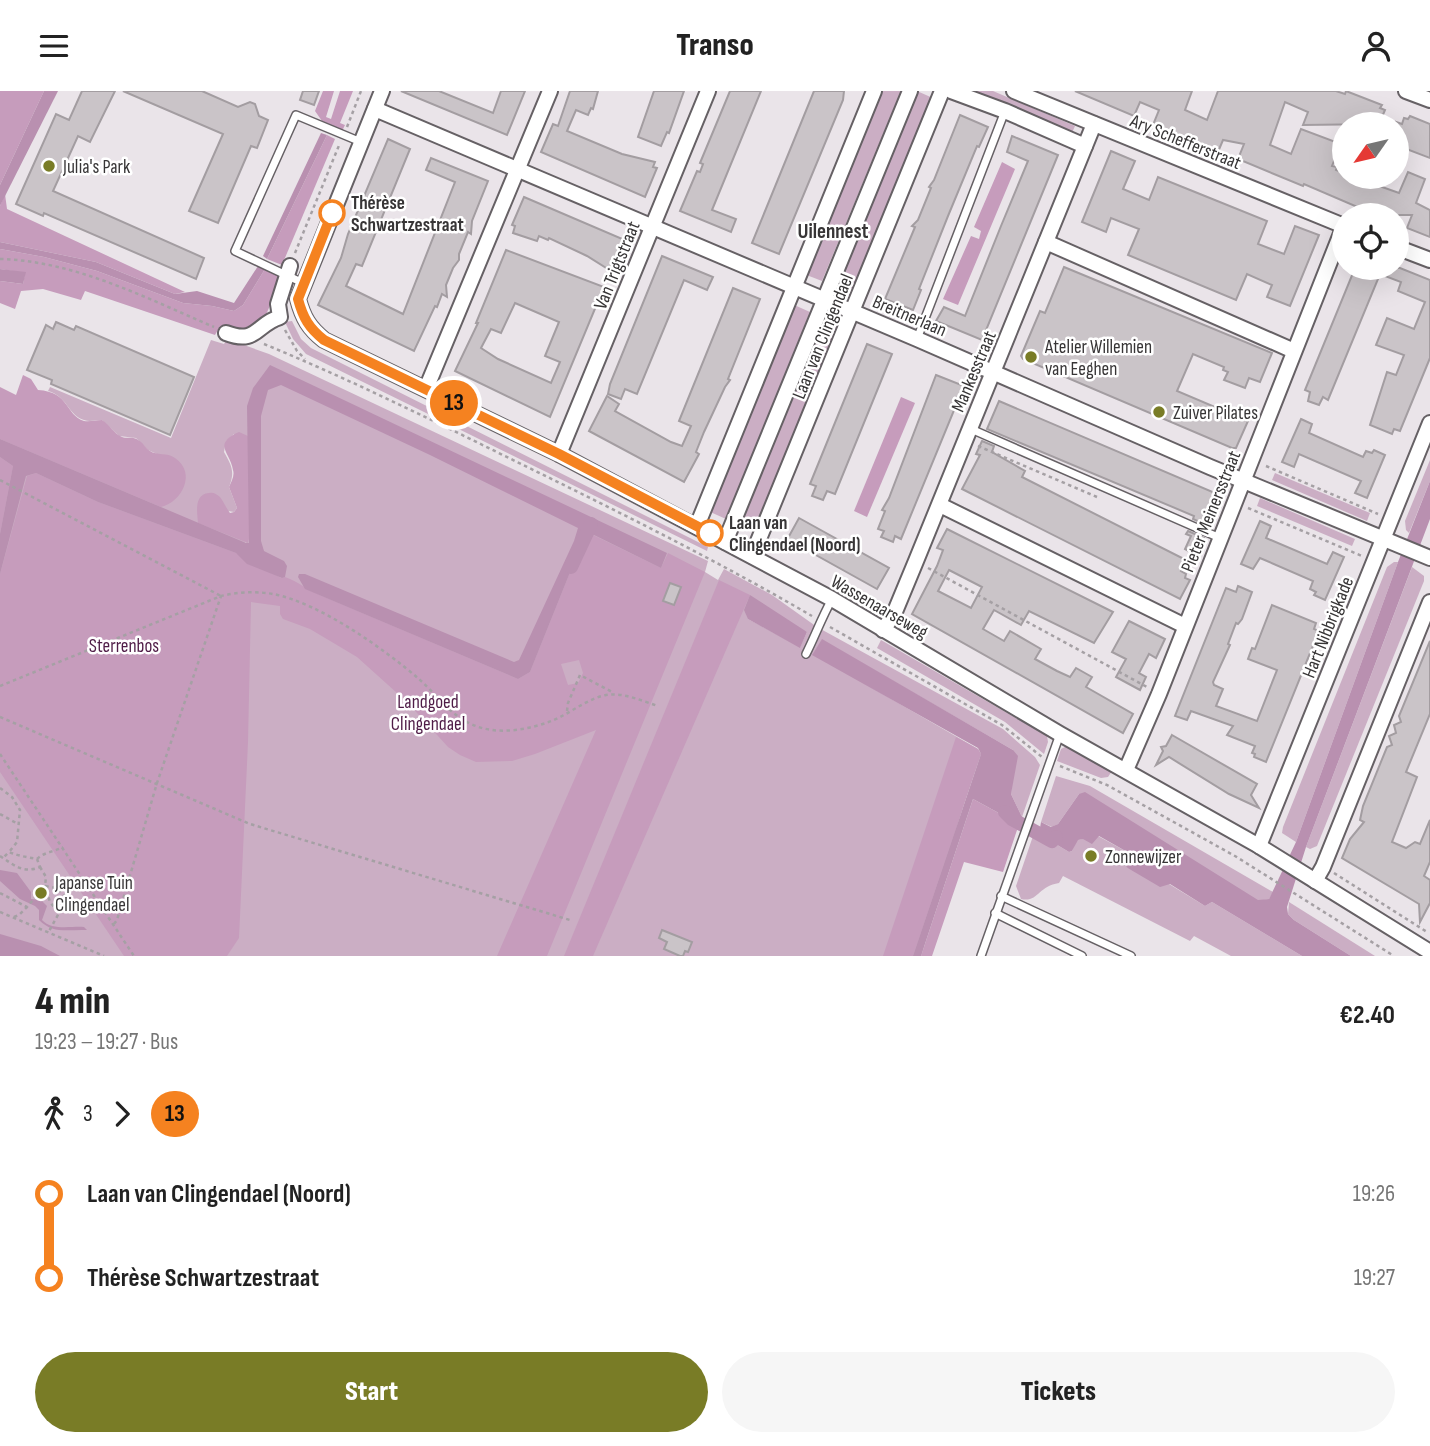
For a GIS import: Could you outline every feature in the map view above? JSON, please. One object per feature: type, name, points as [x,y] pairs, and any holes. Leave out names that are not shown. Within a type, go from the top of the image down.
[{"type":"street","points":[[226,333],[248,337],[280,317],[302,314],[298,299],[303,283],[382,91]]},
{"type":"street","points":[[426,389],[550,91]]},
{"type":"street","name":"Van Trigtstraat","points":[[559,454],[708,91]]},
{"type":"street","points":[[697,526],[874,91]]},
{"type":"street","name":"Laan van Clingendael","points":[[725,542],[910,91]]},
{"type":"street","name":"Laan van Clingendael","points":[[752,556],[942,91]]},
{"type":"street","points":[[951,91],[1086,146]]},
{"type":"street","name":"Ary Schefferstraat","points":[[1014,91],[1332,221]]},
{"type":"street","points":[[1406,91],[1430,100]]},
{"type":"street","name":"Breitnerlaan","points":[[375,109],[1430,558]]},
{"type":"street","name":"Mankesstraat","points":[[883,630],[894,614],[940,505],[1094,124]]},
{"type":"street","points":[[1046,242],[1294,351]]},
{"type":"street","points":[[1409,252],[1430,260]]},
{"type":"street","name":"Pieter Meinersstraat","points":[[1126,770],[1159,694],[1332,256]]},
{"type":"street","points":[[280,317],[278,305],[288,270]]},
{"type":"street","name":"Wassenaarseweg","points":[[302,314],[310,329],[324,340],[559,454],[832,599],[1060,734],[1259,846],[1430,952]]},
{"type":"street","name":"Hart Nibbrigkade","points":[[1259,846],[1430,423]]},
{"type":"street","points":[[940,505],[1185,625]]},
{"type":"street","points":[[1310,877],[1323,867],[1430,602]]},
{"type":"lane","points":[[917,339],[1005,111]]},
{"type":"lane","points":[[303,283],[288,270],[235,251],[296,115],[361,142]]},
{"type":"lane","points":[[968,434],[1220,538]]},
{"type":"lane","points":[[806,654],[832,599]]},
{"type":"lane","points":[[981,956],[1060,734]]},
{"type":"lane","points":[[1001,896],[1131,956]]},
{"type":"lane","points":[[995,913],[1082,956]]},
{"type":"path","points":[[288,270],[361,91]]},
{"type":"path","points":[[0,260],[31,261],[66,269],[143,297],[226,333]]},
{"type":"path","points":[[280,317],[287,335],[307,362]]},
{"type":"path","points":[[248,337],[307,362],[603,505],[754,582],[1002,725],[1049,761],[1107,785],[1235,856],[1394,956]]},
{"type":"path","points":[[968,434],[1103,500]]},
{"type":"path","points":[[1251,460],[1391,519]]},
{"type":"path","points":[[0,480],[221,596]]},
{"type":"path","points":[[1234,503],[1375,561]]},
{"type":"path","points":[[916,561],[1159,694]]},
{"type":"path","points":[[0,686],[221,596],[241,593],[274,594],[323,614],[389,654],[469,724],[486,729],[528,727],[554,720],[587,702],[617,694]]},
{"type":"path","points":[[114,924],[157,783],[221,596]]},
{"type":"path","points":[[567,712],[568,702],[580,675],[617,694],[658,706]]},
{"type":"path","points":[[0,717],[250,824],[570,920]]},
{"type":"path","points":[[0,754],[134,956]]},
{"type":"path","points":[[0,788],[12,797],[20,810],[17,842],[2,857],[24,871],[40,867]]},
{"type":"path","points":[[0,814],[18,824]]},
{"type":"path","points":[[37,859],[44,853],[63,848]]},
{"type":"path","points":[[9,852],[19,857],[24,855],[37,859]]},
{"type":"path","points":[[37,859],[46,877],[45,886],[50,902],[59,913]]},
{"type":"path","points":[[1323,867],[1427,932]]},
{"type":"path","points":[[13,917],[29,906],[45,886]]},
{"type":"path","points":[[45,886],[57,888],[67,898],[64,908],[49,931]]},
{"type":"path","points":[[0,893],[29,906]]},
{"type":"path","points":[[0,912],[104,956]]},
{"type":"green space","points":[[0,91],[44,91],[0,185]]},
{"type":"green space","points":[[323,91],[334,91],[326,117],[331,119],[340,91],[353,91],[340,123],[345,125],[342,131],[322,121],[315,111]]},
{"type":"green space","points":[[879,91],[901,91],[822,281],[804,274]]},
{"type":"green space","points":[[917,91],[935,99],[857,291],[839,284]]},
{"type":"green space","points":[[968,91],[993,91],[1075,126],[1071,135]]},
{"type":"green space","points":[[327,135],[335,139],[282,265],[267,259]]},
{"type":"green space","points":[[1002,162],[1015,169],[958,305],[943,299],[971,236],[979,239],[981,231],[974,227]]},
{"type":"green space","points":[[5,194],[7,209],[185,292],[175,294],[96,262],[0,242],[0,206]]},
{"type":"green space","points":[[0,249],[97,271],[183,303],[234,311],[243,305],[265,269],[282,277],[260,329],[235,331],[220,326],[215,335],[85,291],[81,300],[43,289],[21,291],[15,309],[0,303],[0,281],[23,284],[25,273],[0,269]]},
{"type":"green space","points":[[792,304],[810,312],[726,519],[708,511]]},
{"type":"green space","points":[[825,317],[845,325],[759,533],[740,525]]},
{"type":"green space","points":[[292,321],[301,339],[311,348],[708,547],[707,551],[306,354],[293,339],[285,322]]},
{"type":"green space","name":"Landgoed Clingendael","points":[[227,339],[269,354],[708,561],[705,572],[718,580],[724,569],[772,595],[817,627],[1003,729],[1035,757],[1040,765],[1022,817],[1011,794],[1013,750],[822,640],[813,654],[978,749],[981,754],[966,795],[921,956],[0,956],[0,439],[157,454],[148,450],[136,438],[119,436],[102,420],[88,421],[79,418],[60,397],[48,391],[50,387],[171,438],[211,340],[224,344]],"holes":[[[234,434],[246,543],[228,511],[234,512],[237,508],[229,487],[232,469],[224,452],[226,441]],[[748,619],[807,632],[800,647]]]},
{"type":"green space","points":[[23,375],[31,379],[38,390],[62,399],[78,418],[84,421],[102,420],[119,436],[136,439],[148,450],[175,458],[185,471],[186,479],[180,493],[169,504],[161,507],[0,439],[0,387],[16,395]]},
{"type":"green space","points":[[901,397],[915,403],[867,517],[854,511]]},
{"type":"green space","points":[[239,432],[248,436],[248,543],[198,523],[198,504],[204,494],[217,495],[230,513],[237,508],[229,487],[233,472],[224,445],[226,440]]},
{"type":"green space","points":[[0,457],[13,466],[0,534]]},
{"type":"green space","points":[[1430,460],[1430,481],[1409,533],[1405,521]]},
{"type":"green space","name":"Sterrenbos","points":[[36,473],[98,502],[236,553],[281,578],[290,579],[322,596],[518,679],[530,672],[585,535],[589,533],[661,568],[668,553],[705,572],[547,956],[497,956],[596,730],[512,761],[476,762],[448,747],[407,702],[357,657],[310,629],[283,619],[280,606],[251,602],[239,938],[227,956],[124,956],[0,772],[0,574],[27,476]],"holes":[[[579,660],[583,673],[578,683],[568,685],[561,664]]]},
{"type":"green space","points":[[1275,473],[1370,513],[1367,521],[1272,480]]},
{"type":"green space","points":[[1260,498],[1355,539],[1352,546],[1257,506]]},
{"type":"green space","points":[[1398,562],[1296,842],[1282,833],[1283,827],[1387,567]]},
{"type":"green space","points":[[1412,567],[1424,576],[1424,581],[1317,846],[1310,849],[1306,847]]},
{"type":"green space","points":[[719,580],[750,595],[593,956],[564,956]]},
{"type":"green space","points":[[881,640],[1047,736],[1044,754],[1005,722],[877,648]]},
{"type":"green space","points":[[956,737],[978,749],[981,754],[913,956],[883,956]]},
{"type":"green space","points":[[1067,746],[1112,771],[1108,777],[1101,778],[1057,761],[1061,749]]},
{"type":"green space","points":[[1056,776],[1090,786],[1273,892],[1269,899],[1258,901],[1079,794],[1058,824],[1052,827],[1041,822]]},
{"type":"green space","points":[[973,799],[1019,824],[1003,872],[964,862],[932,956],[921,956]]},
{"type":"green space","points":[[1039,834],[1069,852],[1077,840],[1098,836],[1129,853],[1126,867],[1169,884],[1205,906],[1212,902],[1302,956],[1231,956],[1194,936],[1190,941],[1063,876],[1059,883],[1047,887],[1031,899],[1021,899],[1016,886],[1033,836]]},
{"type":"green space","points":[[1289,902],[1375,956],[1351,956],[1294,920],[1288,914]]},
{"type":"shaded area","points":[[44,91],[58,91],[0,206],[0,185]]},
{"type":"shaded area","points":[[321,133],[327,135],[267,259],[263,256]]},
{"type":"shaded area","points":[[0,242],[96,262],[175,294],[197,291],[234,303],[258,266],[265,269],[243,305],[234,311],[183,303],[97,271],[0,249]]},
{"type":"shaded area","points":[[0,269],[26,272],[23,284],[0,281]]},
{"type":"shaded area","points":[[270,365],[667,553],[661,568],[590,533],[585,535],[530,672],[518,679],[305,589],[299,574],[305,574],[514,662],[519,660],[578,528],[281,385],[268,390],[261,416],[261,541],[264,551],[284,561],[287,566],[285,577],[247,564],[236,553],[98,502],[36,473],[26,476],[0,574],[0,534],[13,466],[0,457],[0,439],[249,543],[247,406],[253,388]]},
{"type":"shaded area","points":[[1430,481],[1430,519],[1306,847],[1287,907],[1288,914],[1294,920],[1351,956],[1302,956],[1212,902],[1205,906],[1170,884],[1160,887],[1126,867],[1129,853],[1099,836],[1092,844],[1083,839],[1078,840],[1069,852],[1039,834],[1041,822],[1051,827],[1058,824],[1079,794],[1085,792],[1258,900],[1269,899],[1296,842]]},
{"type":"shaded area","points":[[750,595],[807,632],[800,648],[748,619],[744,610]]},
{"type":"shaded area","points":[[822,639],[1013,750],[1018,756],[1011,794],[1022,817],[1019,824],[973,799],[921,956],[913,956],[981,754],[978,748],[812,655]]},
{"type":"shaded area","points":[[0,870],[17,873],[31,892],[31,899],[41,900],[47,906],[42,920],[46,923],[56,927],[84,927],[87,930],[62,930],[45,925],[39,920],[39,910],[35,906],[20,899],[0,881]]},
{"type":"shaded area","points":[[0,934],[41,946],[60,956],[0,956]]},
{"type":"building","name":"Julia's Park","points":[[82,91],[115,91],[90,142],[78,136],[53,191],[204,258],[196,279],[44,213],[43,216],[16,204],[56,114],[69,120]]},
{"type":"building","name":"Julia's Park","points":[[123,91],[202,91],[238,107],[250,102],[255,104],[259,116],[268,120],[257,148],[251,146],[218,223],[189,211],[223,134]]},
{"type":"building","points":[[303,91],[319,91],[314,105],[300,100]]},
{"type":"building","points":[[401,91],[439,91],[493,113],[501,91],[525,91],[507,135]]},
{"type":"building","points":[[570,91],[598,91],[593,109],[591,108],[588,115],[576,110],[567,131],[622,154],[655,162],[653,167],[657,168],[645,197],[541,152],[553,124],[558,126]]},
{"type":"building","points":[[654,91],[684,91],[669,133],[667,132],[661,146],[638,137]]},
{"type":"building","points":[[730,91],[761,91],[712,210],[736,219],[731,232],[680,211],[697,171],[700,172],[703,164],[700,163]]},
{"type":"building","points":[[814,91],[844,91],[843,100],[779,254],[752,243]]},
{"type":"building","points":[[1075,91],[1192,91],[1185,110],[1207,120],[1218,91],[1336,91],[1345,94],[1346,91],[1382,105],[1380,108],[1384,112],[1332,112],[1332,125],[1303,125],[1308,112],[1285,102],[1270,145],[1291,154],[1301,129],[1332,141],[1332,189],[1388,189],[1399,193],[1401,189],[1409,189],[1409,172],[1425,179],[1416,203],[1430,210],[1430,237],[1409,229],[1412,215],[1409,215],[1409,203],[1348,203],[1238,159],[1244,144],[1223,140],[1218,152],[1174,134],[1164,134],[1165,130],[1153,125],[1159,110],[1140,102],[1134,116]]},
{"type":"building","points":[[960,115],[988,127],[979,147],[977,146],[948,216],[913,310],[885,299],[915,227],[912,226],[918,220]]},
{"type":"building","points":[[1409,118],[1430,124],[1430,158],[1409,150]]},
{"type":"building","points":[[1012,136],[1058,155],[982,340],[936,321],[944,307],[965,316],[1028,161],[1007,152]]},
{"type":"building","points":[[388,139],[410,149],[362,266],[356,264],[346,286],[403,314],[455,182],[426,170],[431,158],[488,181],[472,221],[471,234],[468,232],[459,260],[446,285],[447,297],[442,294],[414,351],[318,305],[341,258],[348,234]]},
{"type":"building","points":[[1111,151],[1135,161],[1123,189],[1149,200],[1158,177],[1267,221],[1258,244],[1284,254],[1295,226],[1319,235],[1290,306],[1267,297],[1272,285],[1247,274],[1236,300],[1128,255],[1139,229],[1111,218],[1106,232],[1082,222]]},
{"type":"building","points":[[524,197],[627,241],[615,269],[612,268],[611,271],[549,238],[548,240],[539,236],[537,241],[513,233],[515,226],[512,225]]},
{"type":"building","points":[[506,250],[604,287],[550,417],[455,371]],"holes":[[[515,303],[559,322],[545,356],[560,362],[551,383],[498,359],[481,348],[491,329],[501,333]]]},
{"type":"building","points":[[662,256],[713,277],[707,290],[684,280],[637,394],[625,389],[621,399],[608,394],[610,384]]},
{"type":"building","points":[[1064,267],[1272,353],[1260,382],[1249,378],[1245,388],[1224,380],[1228,372],[1223,370],[1224,367],[1193,354],[1177,391],[1248,421],[1236,448],[1023,359],[1021,356],[1040,311],[1045,313]]},
{"type":"building","points":[[1409,272],[1430,280],[1430,358],[1400,431],[1394,429],[1392,434],[1370,425],[1387,372],[1396,375],[1404,355],[1376,345],[1387,318],[1414,329],[1425,302],[1398,291],[1401,282],[1396,280],[1409,280]]},
{"type":"building","points":[[1350,280],[1378,280],[1328,400],[1323,397],[1319,405],[1308,401],[1310,392],[1305,390]]},
{"type":"building","points":[[733,288],[760,299],[728,379],[730,380],[704,432],[696,452],[699,454],[684,482],[589,431],[607,396],[619,404],[615,411],[682,446],[691,426],[679,421]]},
{"type":"building","points":[[56,322],[74,330],[76,326],[194,377],[170,435],[51,384],[52,380],[27,370],[46,325],[53,329]]},
{"type":"building","points":[[867,344],[892,354],[835,494],[827,491],[823,500],[812,496],[816,486],[810,484]]},
{"type":"building","points":[[936,375],[964,386],[901,539],[895,536],[893,542],[881,537],[884,531],[878,529],[885,511],[882,510]]},
{"type":"building","points":[[999,401],[1222,496],[1208,526],[1193,519],[1194,516],[987,429]]},
{"type":"building","points":[[1301,419],[1312,424],[1309,433],[1363,457],[1366,451],[1372,453],[1374,450],[1385,455],[1367,498],[1355,493],[1361,481],[1299,454],[1294,467],[1282,462]]},
{"type":"building","points":[[982,441],[994,446],[992,452],[1025,471],[1022,477],[1186,560],[1181,571],[1186,574],[1185,578],[1190,580],[1180,599],[962,489],[980,455],[976,454]]},
{"type":"building","points":[[799,518],[889,568],[877,589],[789,540]]},
{"type":"building","points":[[1260,521],[1271,526],[1266,538],[1327,564],[1333,552],[1344,557],[1325,600],[1314,595],[1316,592],[1310,589],[1313,581],[1260,558],[1253,569],[1241,564]]},
{"type":"building","points":[[947,529],[1113,612],[1094,643],[1029,611],[1021,625],[994,610],[983,629],[1004,641],[1010,631],[1041,649],[1035,659],[1070,677],[1076,668],[1092,677],[1086,687],[1133,714],[1123,733],[912,614],[937,566],[943,550],[937,548]],"holes":[[[949,570],[982,587],[971,608],[938,591]]]},
{"type":"building","points":[[1188,531],[1204,538],[1196,555],[1185,549],[1191,536],[1186,534]]},
{"type":"building","points":[[670,583],[681,587],[674,605],[663,601]]},
{"type":"building","points":[[1238,586],[1252,592],[1242,619],[1236,623],[1228,644],[1230,645],[1213,682],[1223,689],[1216,706],[1257,721],[1277,670],[1248,659],[1252,648],[1255,649],[1272,605],[1316,623],[1314,629],[1319,631],[1266,762],[1254,757],[1255,754],[1252,753],[1255,746],[1227,735],[1233,726],[1191,711],[1187,720],[1175,716],[1226,588],[1236,592]]},
{"type":"building","points":[[1129,621],[1165,639],[1156,658],[1149,654],[1139,673],[1146,677],[1140,690],[1116,677],[1126,659],[1112,652]]},
{"type":"building","points":[[1430,641],[1430,714],[1406,772],[1417,777],[1392,842],[1406,848],[1415,842],[1420,844],[1430,820],[1430,862],[1424,876],[1430,880],[1430,903],[1420,922],[1419,904],[1342,858],[1350,839],[1364,822],[1360,820],[1363,806],[1387,747],[1392,745],[1389,736],[1396,733],[1394,725],[1401,722],[1399,716]]},
{"type":"building","points":[[1172,735],[1257,784],[1251,795],[1259,808],[1229,794],[1169,757],[1156,765],[1163,751],[1161,747],[1166,746]]},
{"type":"building","points":[[662,930],[692,942],[688,952],[685,951],[683,956],[680,956],[664,949],[667,942],[659,938]]},
{"type":"waterway","points":[[571,567],[591,524]]},
{"type":"waterway","points":[[1005,812],[1012,819],[1052,841],[1056,837]]},
{"type":"bus line","name":"13","points":[[332,213],[298,299],[310,329],[324,340],[559,454],[710,533]]},
{"type":"place","name":"Julia's Park","points":[[49,166]]},
{"type":"place","name":"Thérèse Schwartzestraat","points":[[332,213]]},
{"type":"place","name":"Atelier Willemien van Eeghen","points":[[1031,357]]},
{"type":"place","name":"Zuiver Pilates","points":[[1159,412]]},
{"type":"place","name":"Laan van Clingendael (Noord)","points":[[710,533]]},
{"type":"place","name":"Zonnewijzer","points":[[1091,856]]},
{"type":"place","name":"Japanse Tuin Clingendael","points":[[41,893]]},
{"type":"district","name":"Uilennest","points":[[833,231]]}]
